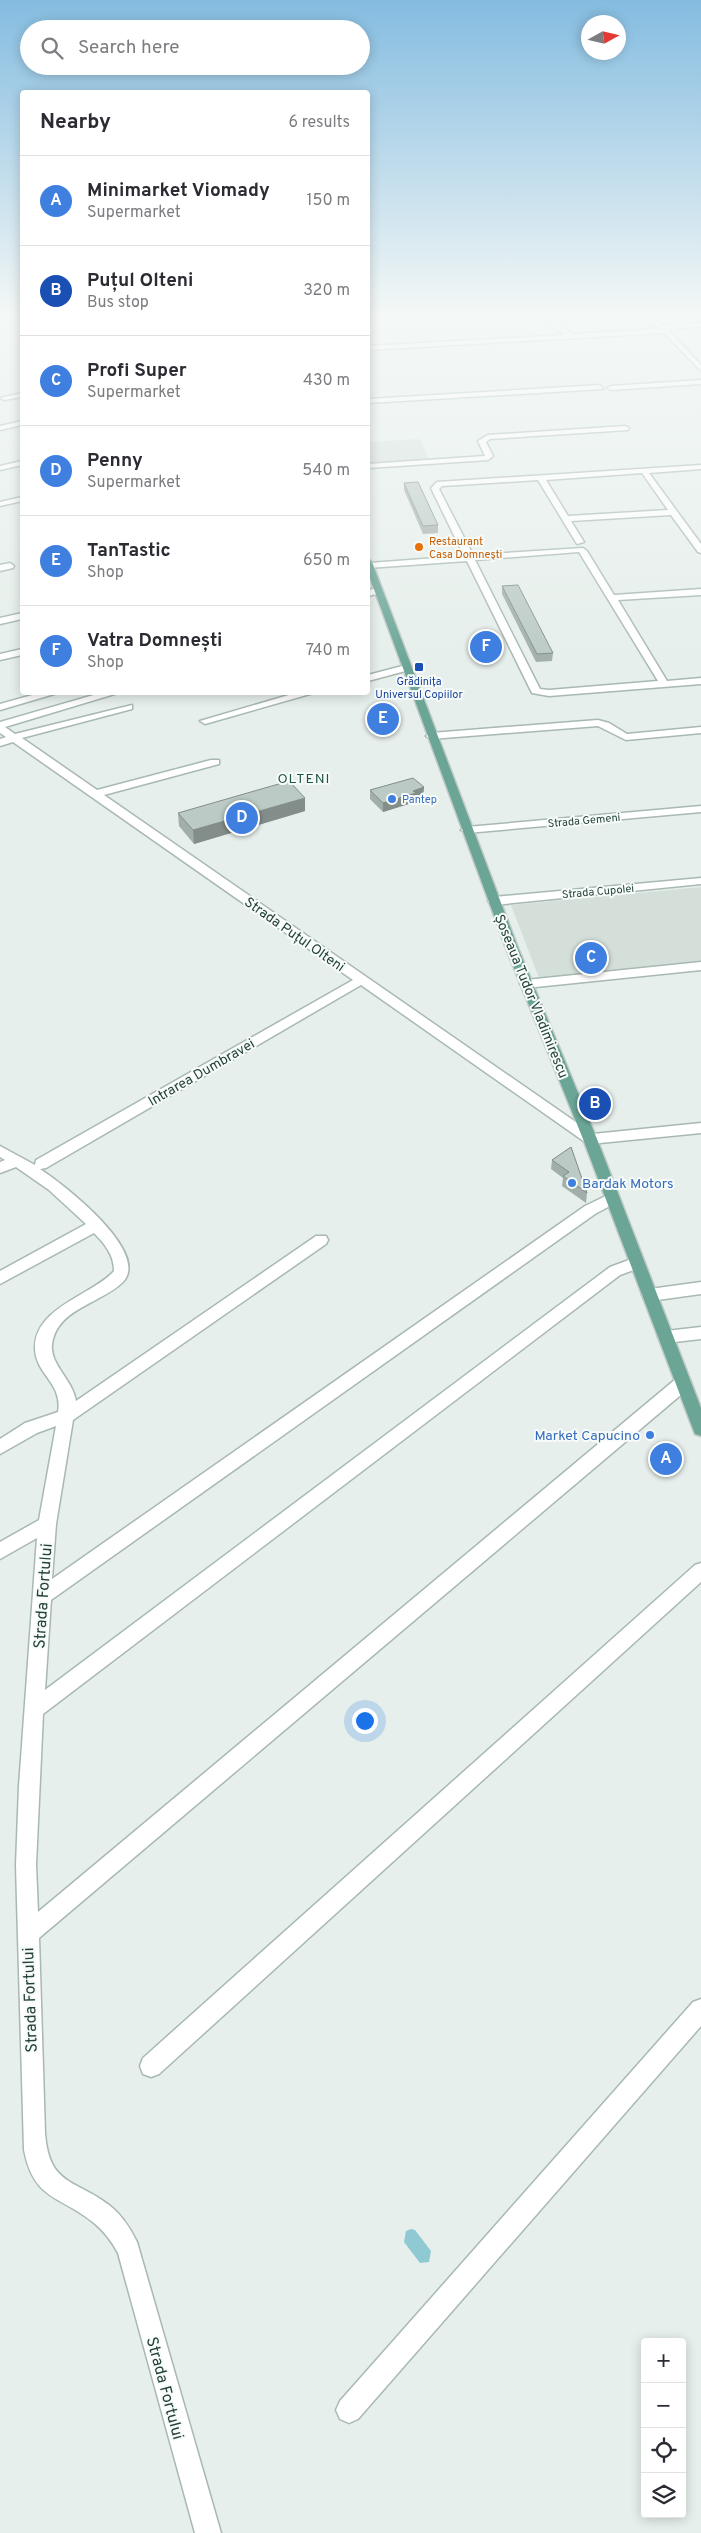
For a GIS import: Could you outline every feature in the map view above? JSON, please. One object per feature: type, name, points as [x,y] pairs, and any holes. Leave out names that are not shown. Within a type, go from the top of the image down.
[{"type":"main road","name":"Șoseaua Tudor Vladimirescu","points":[[370,578],[372,592],[406,668],[526,984],[590,1139],[683,1383],[700,1422]]},
{"type":"street","points":[[370,466],[488,458],[489,456],[482,441],[488,437],[561,432]]},
{"type":"street","points":[[0,468],[20,463]]},
{"type":"street","points":[[701,467],[540,477],[436,486],[536,691],[549,693],[701,681]]},
{"type":"street","points":[[644,471],[698,541]]},
{"type":"street","points":[[540,477],[664,684]]},
{"type":"street","points":[[0,504],[20,499]]},
{"type":"street","points":[[565,519],[674,512]]},
{"type":"street","points":[[370,563],[582,547]]},
{"type":"street","points":[[0,568],[10,566]]},
{"type":"street","points":[[614,598],[701,592]]},
{"type":"street","points":[[0,621],[20,616]]},
{"type":"street","points":[[0,657],[20,652]]},
{"type":"street","points":[[370,677],[406,668]]},
{"type":"street","points":[[0,706],[44,695]]},
{"type":"street","points":[[0,727],[107,695]]},
{"type":"street","points":[[205,721],[301,695]]},
{"type":"street","points":[[0,743],[14,737],[128,708]]},
{"type":"street","points":[[431,736],[598,723],[611,726],[618,734],[626,737],[701,730]]},
{"type":"street","name":"Strada Puțul Olteni","points":[[0,727],[590,1139]]},
{"type":"street","points":[[95,794],[216,762]]},
{"type":"street","name":"Strada Gemeni","points":[[467,830],[701,809]]},
{"type":"street","name":"Strada Cupolei","points":[[494,901],[701,881]]},
{"type":"street","points":[[526,984],[701,966]]},
{"type":"street","name":"Intrarea Dumbravei","points":[[41,1164],[361,980]]},
{"type":"street","points":[[590,1139],[701,1128]]},
{"type":"street","name":"Strada Fortului","points":[[5,1160],[46,1180],[96,1225],[120,1254],[122,1272],[115,1280],[60,1316],[47,1328],[43,1340],[47,1362],[68,1393],[48,1524],[34,1710],[26,1865],[26,1934],[32,2108],[36,2149],[42,2171],[53,2185],[101,2213],[119,2231],[129,2250],[208,2533]]},
{"type":"street","points":[[42,1596],[559,1231],[612,1198]]},
{"type":"street","points":[[0,1278],[96,1225]]},
{"type":"street","points":[[0,1447],[31,1428],[66,1416],[321,1240]]},
{"type":"street","points":[[34,1710],[615,1271],[637,1263]]},
{"type":"street","points":[[650,1295],[701,1288]]},
{"type":"street","points":[[666,1337],[701,1332]]},
{"type":"street","points":[[26,1934],[683,1383]]},
{"type":"street","points":[[0,1552],[48,1524]]},
{"type":"street","points":[[151,2066],[701,1570]]},
{"type":"street","points":[[349,2410],[701,2010]]},
{"type":"shaded area","points":[[420,439],[429,460],[370,464],[370,442]]},
{"type":"shaded area","points":[[701,887],[701,961],[539,978],[511,905]]},
{"type":"water","points":[[415,2230],[431,2251],[429,2262],[420,2263],[404,2242],[406,2231]]},
{"type":"building","points":[[418,482],[438,525],[423,526],[404,483]]},
{"type":"building","points":[[518,585],[553,653],[537,654],[502,586]]},
{"type":"building","points":[[413,778],[424,787],[413,791],[416,793],[383,803],[370,790]]},
{"type":"building","points":[[289,781],[305,798],[193,830],[178,813]]},
{"type":"building","points":[[571,1147],[587,1193],[563,1176],[569,1172],[552,1160]]},
{"type":"place","name":"Restaurant Casa Domnești","points":[[419,547]]},
{"type":"place","name":"Vatra Domnești","points":[[486,647]]},
{"type":"place","name":"Grădinița Universul Copiilor","points":[[419,667]]},
{"type":"place","name":"TanTastic","points":[[383,719]]},
{"type":"place","name":"Pantep","points":[[392,799]]},
{"type":"place","name":"Penny","points":[[242,818]]},
{"type":"place","name":"Profi Super","points":[[591,958]]},
{"type":"place","name":"Puțul Olteni","points":[[595,1104]]},
{"type":"place","name":"Bardak Motors","points":[[572,1183]]},
{"type":"place","name":"Market Capucino","points":[[650,1435]]},
{"type":"place","name":"Minimarket Viomady","points":[[666,1459]]},
{"type":"district","name":"OLTENI","points":[[304,778]]}]
